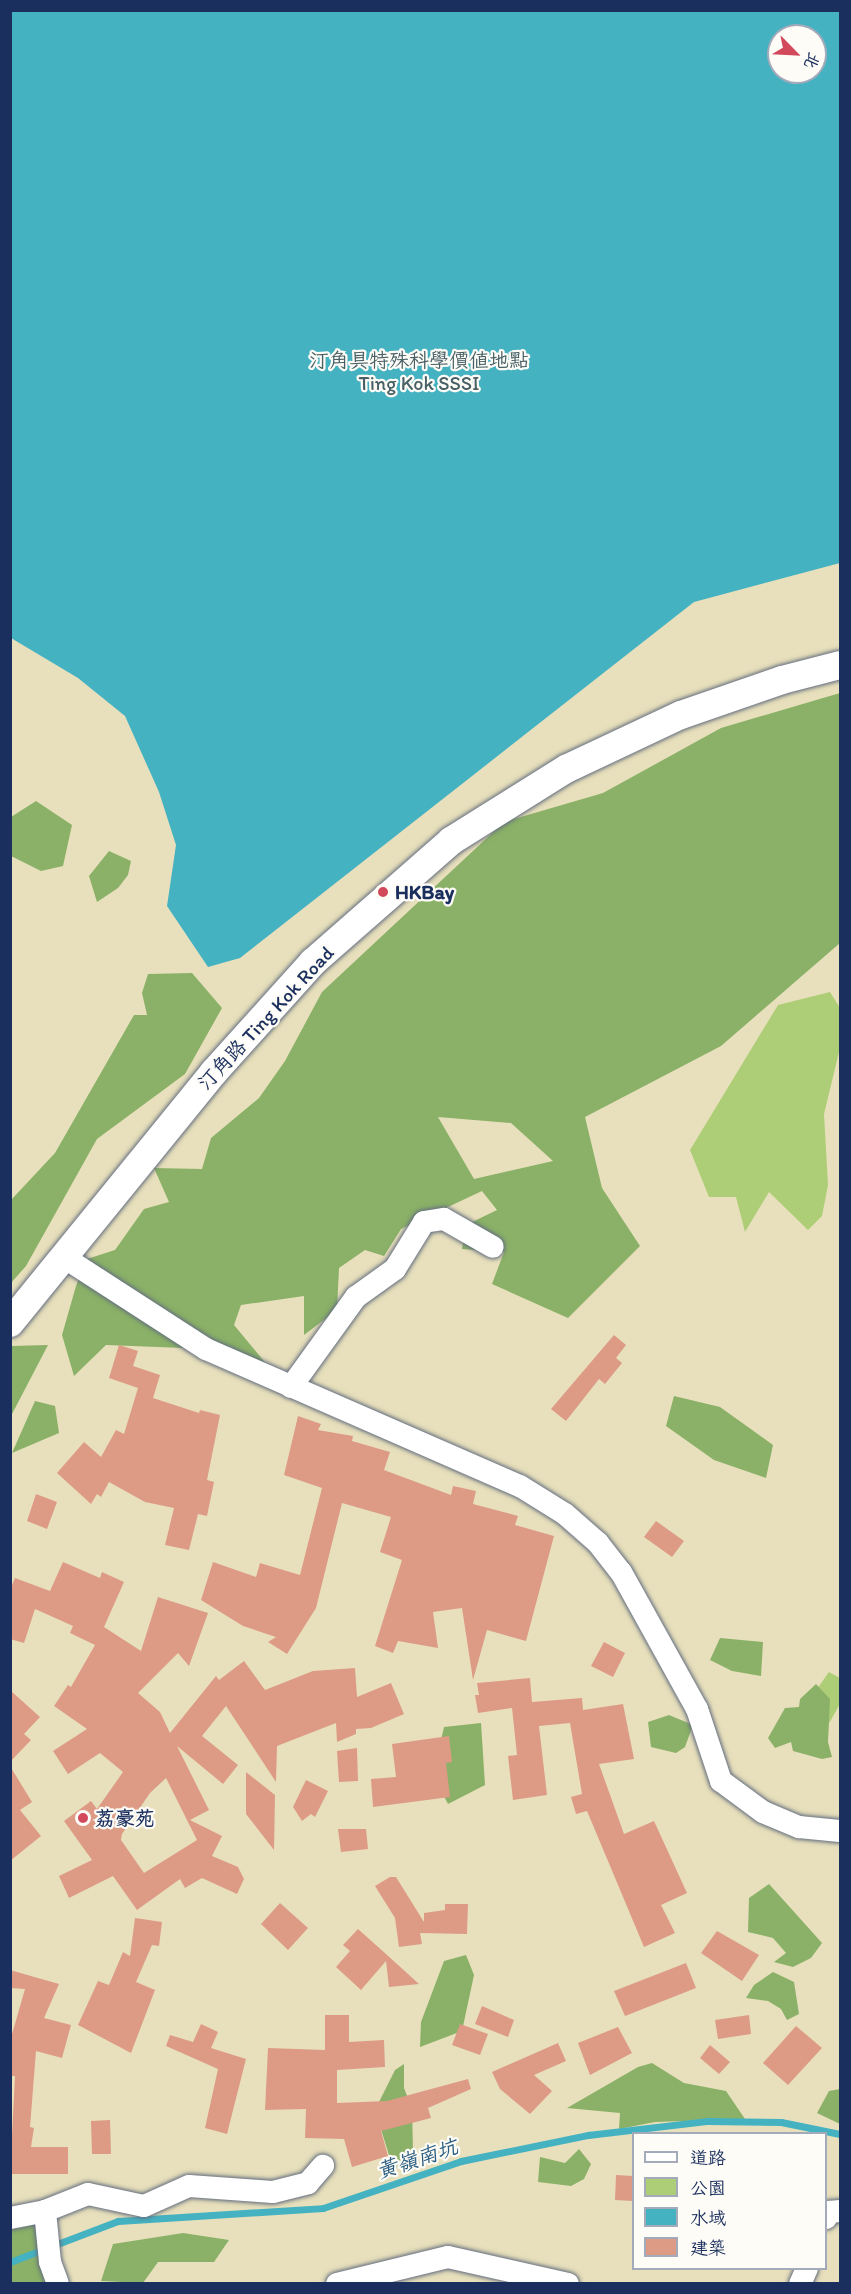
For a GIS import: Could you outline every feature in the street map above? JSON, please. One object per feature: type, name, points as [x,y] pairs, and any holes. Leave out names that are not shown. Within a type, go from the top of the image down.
[{"type":"main road","name":"汀角路 Ting Kok Road","points":[[10,1323],[62,1256],[214,1072],[313,962],[451,841],[566,769],[681,715],[782,680],[840,665]]},
{"type":"street","points":[[291,1387],[356,1297],[395,1269],[424,1222],[444,1219],[493,1246]]},
{"type":"street","points":[[62,1256],[206,1349],[520,1486],[584,1529],[621,1572],[698,1709],[721,1781],[772,1815],[800,1827],[840,1831]]},
{"type":"street","points":[[10,2218],[46,2222],[88,2194],[144,2206],[189,2186],[273,2192],[308,2183],[323,2166]]},
{"type":"street","points":[[46,2222],[50,2262],[58,2283]]},
{"type":"street","points":[[337,2283],[448,2257],[568,2283]]},
{"type":"green space","points":[[840,693],[840,943],[721,1046],[585,1117],[602,1188],[640,1246],[568,1318],[492,1284],[504,1252],[462,1249],[466,1225],[497,1210],[482,1191],[401,1229],[384,1256],[365,1250],[339,1268],[337,1310],[304,1335],[304,1296],[241,1305],[234,1325],[268,1366],[267,1385],[183,1348],[106,1345],[74,1376],[62,1335],[76,1286],[87,1259],[115,1250],[144,1209],[169,1202],[154,1168],[202,1169],[211,1138],[259,1098],[285,1061],[322,992],[504,822],[603,793],[721,728]],"holes":[[[438,1117],[511,1123],[553,1161],[474,1179]]]},
{"type":"green space","points":[[36,801],[72,825],[63,866],[41,871],[11,856],[11,817]]},
{"type":"green space","points":[[109,851],[131,861],[128,875],[118,888],[97,902],[89,876]]},
{"type":"green space","points":[[192,973],[222,1008],[185,1074],[97,1139],[26,1266],[11,1283],[11,1200],[55,1153],[134,1015],[147,1015],[142,993],[148,974]]},
{"type":"green space","points":[[830,992],[840,1008],[840,1048],[824,1114],[828,1185],[822,1216],[808,1230],[769,1192],[745,1232],[736,1197],[709,1197],[690,1150],[778,1005]]},
{"type":"green space","points":[[48,1345],[11,1416],[11,1346]]},
{"type":"green space","points":[[674,1396],[720,1407],[773,1445],[766,1478],[714,1460],[666,1426]]},
{"type":"green space","points":[[35,1401],[55,1406],[59,1433],[12,1453]]},
{"type":"green space","points":[[720,1638],[763,1642],[761,1676],[732,1671],[710,1660]]},
{"type":"green space","points":[[829,1672],[840,1678],[840,1704],[824,1732],[795,1720]]},
{"type":"green space","points":[[816,1684],[830,1699],[828,1742],[832,1757],[822,1759],[793,1751],[791,1742],[775,1748],[768,1738],[785,1708],[799,1707],[800,1699]]},
{"type":"green space","points":[[669,1715],[693,1725],[685,1747],[676,1753],[651,1747],[648,1722]]},
{"type":"green space","points":[[481,1723],[485,1785],[448,1804],[433,1775],[444,1727]]},
{"type":"green space","points":[[769,1884],[822,1943],[811,1958],[793,1967],[774,1962],[786,1953],[773,1938],[748,1932],[749,1898]]},
{"type":"green space","points":[[466,1955],[474,1975],[462,2031],[420,2047],[421,2022],[444,1961]]},
{"type":"green space","points":[[773,1972],[794,1982],[799,2014],[787,2020],[781,2009],[768,2001],[746,1998],[754,1985]]},
{"type":"green space","points":[[652,2063],[684,2083],[726,2091],[745,2119],[655,2122],[619,2129],[620,2113],[567,2108],[638,2067]]},
{"type":"green space","points":[[404,2064],[404,2088],[412,2109],[413,2150],[409,2166],[393,2168],[375,2110],[395,2070]]},
{"type":"green space","points":[[840,2089],[840,2124],[817,2113],[829,2091]]},
{"type":"green space","points":[[579,2149],[591,2164],[584,2179],[571,2186],[538,2182],[540,2157],[565,2163]]},
{"type":"green space","points":[[39,2224],[50,2283],[11,2283],[10,2230]]},
{"type":"green space","points":[[183,2233],[229,2240],[214,2262],[158,2262],[143,2283],[101,2281],[113,2244]]},
{"type":"water","name":"汀角具特殊科學價值地點 Ting Kok SSSI","points":[[11,10],[840,11],[840,563],[694,602],[240,958],[208,967],[167,906],[176,845],[159,792],[125,716],[78,678],[11,638]]},
{"type":"building","points":[[614,1335],[626,1345],[616,1358],[622,1363],[605,1384],[599,1379],[566,1421],[551,1409]]},
{"type":"building","points":[[119,1345],[138,1351],[133,1366],[160,1375],[153,1398],[199,1413],[200,1410],[220,1415],[207,1480],[214,1482],[207,1516],[198,1514],[189,1550],[165,1545],[174,1508],[145,1502],[109,1482],[101,1497],[97,1494],[91,1504],[57,1473],[84,1442],[101,1457],[116,1430],[124,1434],[138,1388],[109,1378]]},
{"type":"building","points":[[298,1416],[321,1424],[318,1430],[353,1436],[352,1441],[390,1452],[384,1470],[451,1495],[453,1486],[476,1491],[473,1504],[518,1516],[515,1525],[554,1536],[526,1641],[487,1630],[473,1680],[462,1608],[433,1612],[438,1648],[398,1641],[393,1653],[375,1646],[402,1560],[380,1552],[391,1517],[342,1503],[316,1608],[287,1654],[268,1642],[276,1637],[243,1626],[201,1600],[213,1562],[256,1577],[260,1563],[300,1575],[322,1488],[284,1475]]},
{"type":"building","points":[[36,1494],[57,1502],[47,1529],[27,1521]]},
{"type":"building","points":[[656,1521],[684,1541],[672,1557],[644,1537]]},
{"type":"building","points":[[63,1562],[100,1578],[102,1572],[124,1582],[104,1627],[141,1651],[158,1597],[208,1613],[189,1666],[178,1653],[138,1693],[160,1712],[170,1733],[216,1676],[219,1680],[244,1661],[265,1690],[313,1671],[355,1668],[357,1697],[391,1683],[404,1714],[371,1728],[356,1729],[356,1734],[337,1742],[336,1723],[277,1746],[276,1782],[226,1706],[202,1736],[238,1765],[223,1784],[177,1746],[209,1810],[190,1820],[222,1836],[212,1856],[238,1867],[244,1879],[237,1894],[202,1878],[185,1888],[180,1879],[137,1910],[113,1876],[69,1898],[59,1876],[92,1860],[64,1821],[91,1801],[97,1809],[123,1772],[100,1753],[68,1774],[53,1751],[87,1729],[54,1706],[68,1685],[71,1687],[95,1645],[70,1633],[73,1626],[35,1609],[24,1643],[10,1639],[10,1590],[15,1578],[50,1591]],"holes":[[[166,1778],[197,1840],[144,1873],[121,1840],[122,1834],[150,1793]]]},
{"type":"building","points":[[604,1642],[625,1653],[613,1677],[591,1666]]},
{"type":"building","points":[[530,1678],[532,1702],[582,1698],[583,1710],[623,1704],[634,1759],[599,1764],[624,1834],[654,1821],[687,1893],[661,1905],[675,1933],[644,1947],[587,1811],[576,1814],[571,1797],[582,1794],[570,1723],[539,1726],[547,1795],[513,1800],[508,1756],[517,1755],[512,1708],[478,1713],[475,1695],[479,1695],[477,1683]]},
{"type":"building","points":[[10,1690],[40,1717],[24,1734],[31,1740],[10,1762]]},
{"type":"building","points":[[449,1736],[452,1762],[446,1763],[450,1797],[373,1807],[371,1779],[396,1777],[392,1744]]},
{"type":"building","points":[[357,1748],[358,1781],[339,1782],[337,1751]]},
{"type":"building","points":[[10,1766],[32,1802],[20,1810],[41,1836],[10,1861]]},
{"type":"building","points":[[246,1772],[275,1795],[274,1850],[246,1814]]},
{"type":"building","points":[[306,1780],[328,1791],[315,1817],[311,1814],[302,1821],[293,1807]]},
{"type":"building","points":[[338,1829],[366,1829],[368,1849],[341,1852]]},
{"type":"building","points":[[390,1877],[396,1877],[424,1922],[424,1913],[445,1910],[445,1904],[468,1904],[467,1934],[420,1933],[422,1944],[399,1947],[395,1918],[375,1886]]},
{"type":"building","points":[[280,1903],[308,1928],[288,1950],[261,1924]]},
{"type":"building","points":[[135,1918],[162,1922],[159,1946],[152,1945],[136,1982],[155,1990],[131,2053],[78,2025],[98,1981],[109,1985],[123,1952],[130,1956]]},
{"type":"building","points":[[358,1929],[419,1984],[389,1987],[386,1961],[361,1990],[336,1967],[350,1951],[343,1945]]},
{"type":"building","points":[[717,1931],[759,1955],[742,1981],[701,1953]]},
{"type":"building","points":[[686,1963],[696,1988],[625,2016],[614,1991]]},
{"type":"building","points":[[10,1970],[59,1984],[44,2018],[71,2025],[62,2058],[36,2051],[30,2127],[34,2128],[31,2147],[68,2147],[68,2174],[10,2174],[15,2076],[10,2076],[12,2034],[25,1989],[10,1988]]},
{"type":"building","points":[[482,2006],[514,2020],[508,2037],[475,2024]]},
{"type":"building","points":[[325,2015],[349,2015],[349,2042],[384,2040],[385,2067],[337,2070],[337,2103],[387,2101],[468,2079],[471,2089],[428,2108],[431,2118],[381,2131],[388,2156],[352,2167],[344,2139],[305,2138],[306,2109],[265,2110],[268,2048],[325,2050]]},
{"type":"building","points":[[749,2015],[751,2034],[718,2039],[715,2020]]},
{"type":"building","points":[[201,2024],[218,2032],[211,2048],[246,2059],[227,2134],[205,2128],[218,2069],[166,2046],[170,2035],[193,2042]]},
{"type":"building","points":[[460,2024],[488,2034],[480,2055],[452,2045]]},
{"type":"building","points":[[796,2026],[822,2048],[788,2085],[763,2063]]},
{"type":"building","points":[[618,2027],[632,2053],[590,2075],[578,2043]]},
{"type":"building","points":[[558,2043],[566,2061],[534,2075],[552,2091],[530,2114],[500,2089],[492,2072]]},
{"type":"building","points":[[710,2045],[730,2062],[719,2074],[700,2058]]},
{"type":"building","points":[[110,2120],[111,2154],[92,2154],[91,2121]]},
{"type":"building","points":[[616,2175],[632,2176],[632,2201],[615,2200]]},
{"type":"waterway","name":"黃嶺南坑","points":[[10,2262],[118,2221],[323,2208],[461,2161],[588,2135],[708,2121],[781,2122],[840,2134]]},
{"type":"place","name":"HKBay","points":[[383,892]]},
{"type":"place","name":"荔豪苑","points":[[83,1818]]}]
